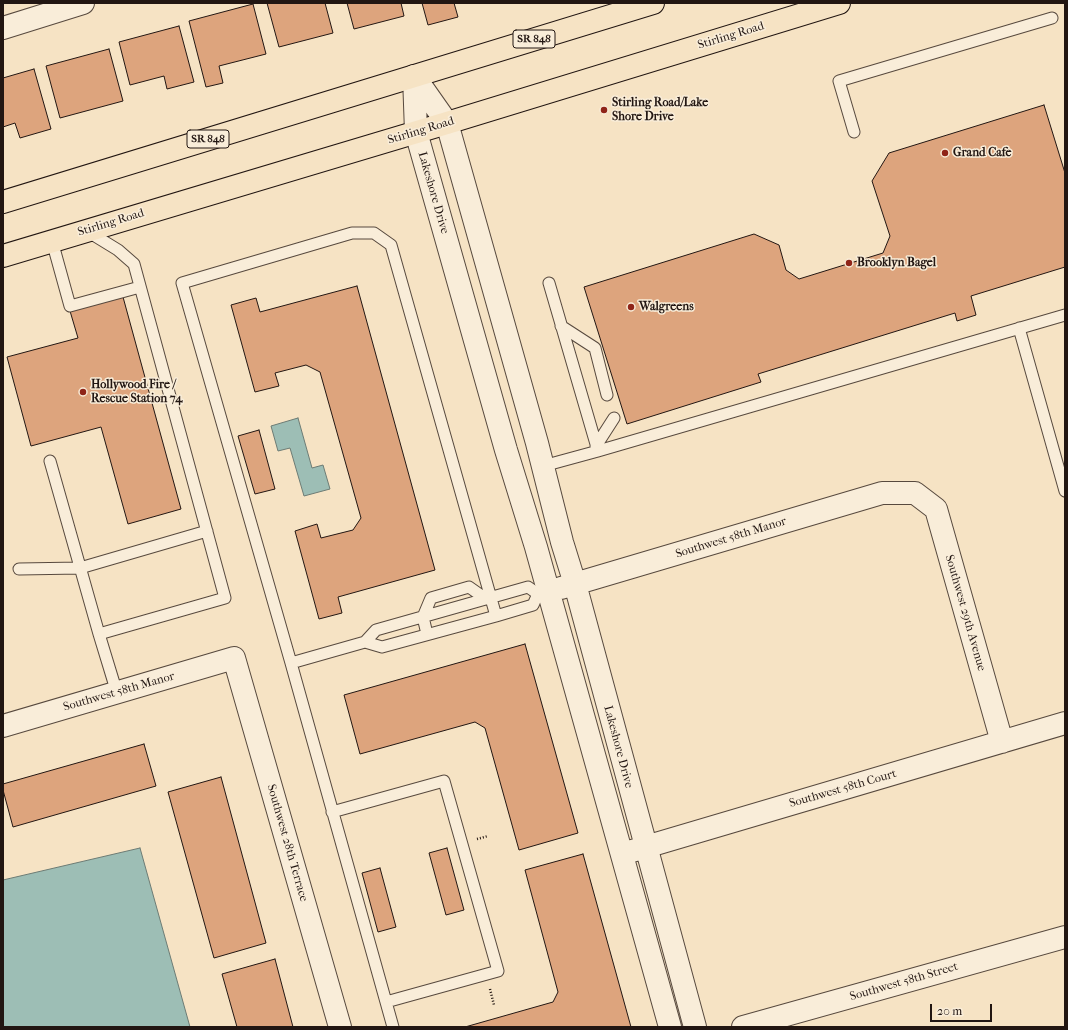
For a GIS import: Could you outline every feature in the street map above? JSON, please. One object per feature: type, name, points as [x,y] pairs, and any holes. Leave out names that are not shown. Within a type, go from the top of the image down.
[{"type":"main road","name":"SR 848","points":[[3,202],[653,3]]},
{"type":"main road","name":"Stirling Road","points":[[3,256],[447,123],[778,13],[838,3]]},
{"type":"street","points":[[3,28],[83,3]]},
{"type":"street","name":"Lakeshore Drive","points":[[414,76],[447,123],[543,466],[562,542],[575,584],[695,1027]]},
{"type":"street","name":"Lakeshore Drive","points":[[414,76],[416,132],[513,474],[543,592],[621,854],[670,1027]]},
{"type":"street","points":[[513,474],[543,466]]},
{"type":"street","name":"Southwest 58th Manor","points":[[543,592],[575,584],[882,492],[915,493]]},
{"type":"street","name":"Southwest 29th Avenue","points":[[915,493],[936,509],[1002,742]]},
{"type":"street","name":"Southwest 58th Manor","points":[[3,726],[234,658]]},
{"type":"street","name":"Southwest 28th Terrace","points":[[234,658],[340,1027]]},
{"type":"street","name":"Southwest 58th Court","points":[[621,854],[1065,723]]},
{"type":"street","name":"Southwest 58th Street","points":[[743,1027],[1065,937]]},
{"type":"lane","points":[[854,132],[838,81],[1052,18]]},
{"type":"lane","points":[[86,231],[118,250],[134,264],[226,598],[99,634]]},
{"type":"lane","points":[[393,1027],[182,283],[352,233],[374,234],[392,245],[489,599],[496,616]]},
{"type":"lane","points":[[52,241],[70,306],[140,287]]},
{"type":"lane","points":[[549,283],[597,448]]},
{"type":"lane","points":[[543,466],[597,448],[1065,315]]},
{"type":"lane","points":[[561,326],[595,348],[607,395]]},
{"type":"lane","points":[[1019,328],[1065,491]]},
{"type":"lane","points":[[597,448],[614,418]]},
{"type":"lane","points":[[50,461],[117,692]]},
{"type":"lane","points":[[19,569],[80,568],[207,531]]},
{"type":"lane","points":[[427,634],[423,617],[430,598],[470,587],[489,599]]},
{"type":"lane","points":[[291,663],[365,642],[376,630],[528,587],[543,592],[533,605],[496,616],[382,647],[365,642]]},
{"type":"lane","points":[[332,812],[444,781],[498,971],[386,1002]]},
{"type":"path","points":[[472,840],[488,836]]},
{"type":"path","points":[[490,986],[494,1005]]},
{"type":"water","points":[[298,418],[312,468],[323,465],[330,489],[304,496],[290,448],[278,451],[271,426]]},
{"type":"water","points":[[140,848],[190,1027],[3,1027],[3,880]]},
{"type":"building","points":[[267,3],[325,3],[333,33],[279,47]]},
{"type":"building","points":[[347,3],[401,3],[404,16],[354,29]]},
{"type":"building","points":[[422,3],[454,3],[458,17],[428,25]]},
{"type":"building","points":[[253,4],[266,54],[219,66],[223,83],[206,87],[189,21]]},
{"type":"building","points":[[179,26],[194,82],[167,89],[164,76],[130,85],[119,42]]},
{"type":"building","points":[[109,49],[123,101],[60,118],[46,66]]},
{"type":"building","points":[[34,69],[51,129],[20,138],[15,123],[3,127],[3,78]]},
{"type":"building","points":[[1044,105],[1065,173],[1065,267],[971,296],[976,315],[957,321],[955,313],[758,374],[761,382],[627,424],[584,287],[754,234],[779,245],[786,270],[799,279],[883,253],[890,236],[872,181],[889,153]]},
{"type":"building","points":[[357,286],[435,570],[338,597],[342,613],[319,619],[295,531],[317,524],[321,538],[353,530],[361,518],[320,372],[306,365],[275,373],[279,386],[255,392],[231,305],[256,298],[260,312]]},
{"type":"building","name":"Hollywood Fire / Rescue Station 74","points":[[123,297],[181,509],[128,524],[101,427],[31,446],[7,357],[78,338],[70,311]]},
{"type":"building","points":[[259,430],[275,489],[255,494],[238,436]]},
{"type":"building","points":[[525,644],[578,833],[519,850],[485,728],[475,722],[360,754],[344,695]]},
{"type":"building","points":[[144,744],[156,786],[13,827],[3,790],[3,784]]},
{"type":"building","points":[[221,777],[266,943],[214,958],[168,792]]},
{"type":"building","points":[[447,848],[464,910],[446,915],[429,853]]},
{"type":"building","points":[[583,854],[631,1027],[465,1027],[553,1002],[558,992],[525,870]]},
{"type":"building","points":[[380,868],[396,927],[378,932],[362,873]]},
{"type":"building","points":[[275,959],[293,1027],[237,1027],[222,974]]},
{"type":"place","name":"Stirling Road/Lake Shore Drive","points":[[604,110]]},
{"type":"place","name":"Grand Cafe","points":[[945,153]]},
{"type":"place","name":"Brooklyn Bagel","points":[[849,263]]},
{"type":"place","name":"Walgreens","points":[[631,307]]},
{"type":"place","name":"Hollywood Fire / Rescue Station 74","points":[[83,392]]}]
